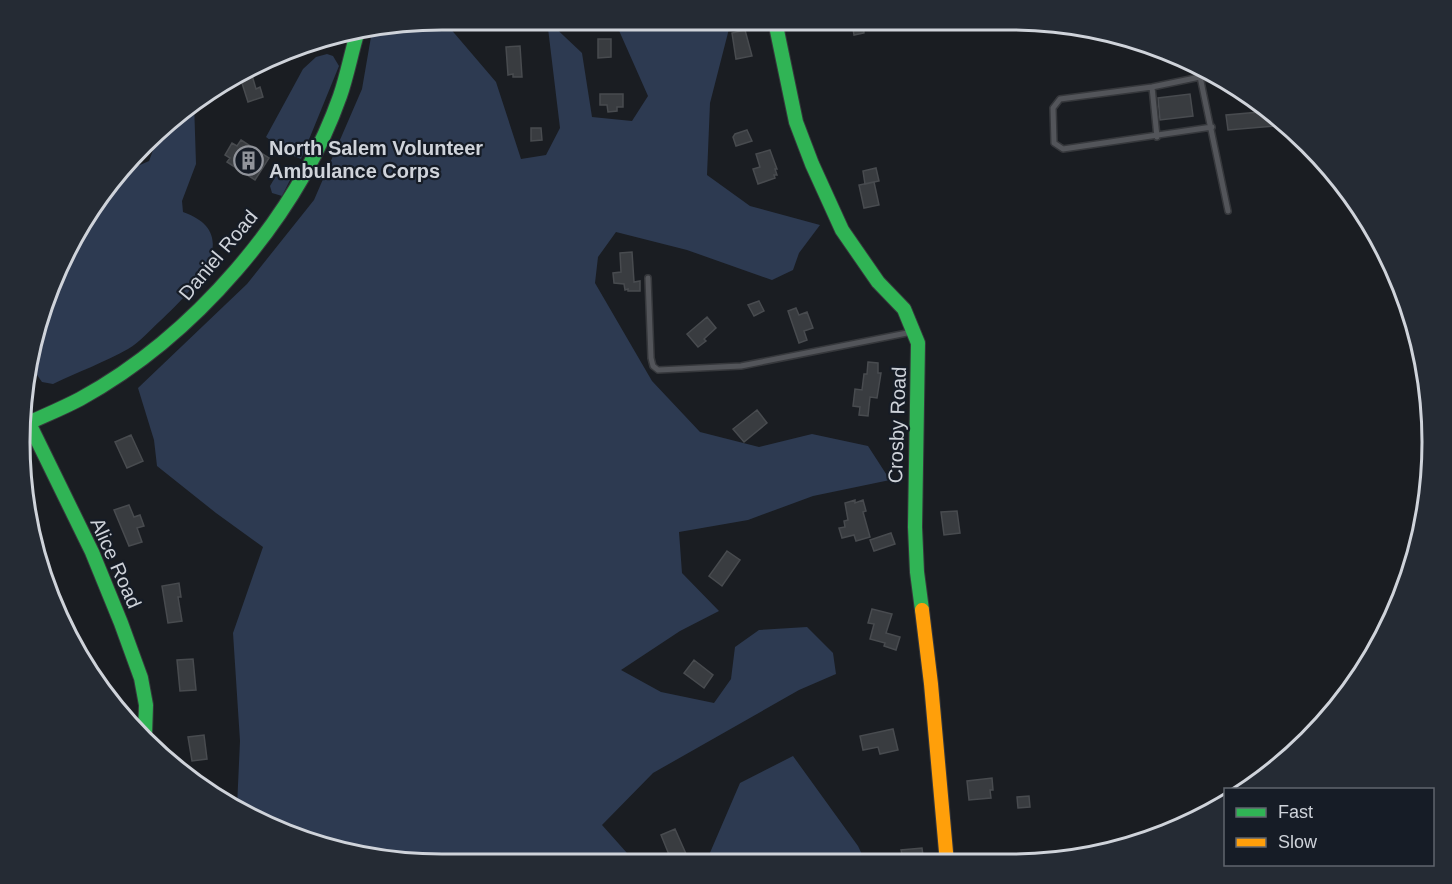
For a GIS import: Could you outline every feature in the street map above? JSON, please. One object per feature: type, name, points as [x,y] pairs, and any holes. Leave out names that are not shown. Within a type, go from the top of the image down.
[{"type":"street","name":"Crosby Road","points":[[777,30],[796,122],[812,164],[842,230],[878,282],[904,309],[918,343],[915,482],[917,572],[931,684],[946,854]]},
{"type":"street","name":"Daniel Road","points":[[31,419],[67,406],[139,360],[173,334],[230,278],[262,236],[304,172],[324,133],[340,94],[356,39]]},
{"type":"street","name":"Alice Road","points":[[30,432],[92,552],[121,623],[141,678],[146,705],[145,727]]},
{"type":"lane","points":[[1212,127],[1157,137],[1063,149],[1054,143],[1053,108],[1060,99],[1152,87],[1200,77],[1212,127],[1228,211]]},
{"type":"lane","points":[[1152,87],[1157,137]]},
{"type":"lane","points":[[648,279],[651,358],[653,366],[658,370],[741,366],[913,332]]},
{"type":"shaded area","points":[[452,30],[496,82],[521,159],[546,155],[560,128],[548,30],[558,30],[582,53],[592,117],[632,121],[648,96],[619,30],[729,30],[710,103],[707,175],[750,206],[820,225],[799,253],[793,270],[772,280],[687,250],[616,232],[598,257],[595,283],[652,381],[700,432],[759,447],[812,434],[868,446],[890,480],[813,496],[748,520],[679,532],[682,573],[719,611],[680,631],[621,670],[661,692],[714,703],[731,679],[735,647],[759,630],[807,627],[833,653],[836,674],[799,690],[653,773],[602,825],[628,854],[442,854],[388,850],[335,840],[310,832],[284,823],[237,800],[240,741],[233,633],[263,547],[157,466],[154,440],[138,388],[247,284],[314,200],[362,89],[371,37],[415,31]]},
{"type":"shaded area","points":[[327,54],[333,56],[339,66],[301,159],[289,154],[266,137],[303,69],[316,57]]},
{"type":"shaded area","points":[[194,113],[196,164],[182,201],[183,212],[202,222],[211,235],[212,249],[207,265],[185,296],[132,346],[53,384],[42,382],[36,374],[44,335],[61,284],[72,260],[99,213],[115,191],[135,167],[149,161],[154,148]]},
{"type":"shaded area","points":[[282,170],[288,170],[292,176],[282,196],[272,193],[270,186]]},
{"type":"shaded area","points":[[793,756],[862,854],[709,854],[740,783]]},
{"type":"building","points":[[745,30],[752,56],[736,59],[732,33]]},
{"type":"building","points":[[853,30],[864,30],[864,33],[854,35]]},
{"type":"building","points":[[598,39],[611,39],[611,57],[598,58]]},
{"type":"building","points":[[520,46],[522,77],[513,77],[513,74],[508,75],[506,47]]},
{"type":"building","points":[[252,76],[256,89],[260,87],[263,97],[248,102],[242,82]]},
{"type":"building","points":[[600,94],[623,94],[623,107],[617,107],[617,111],[608,112],[607,105],[600,105]]},
{"type":"building","points":[[1190,94],[1193,116],[1160,120],[1158,98]]},
{"type":"building","points":[[1257,112],[1275,126],[1228,130],[1226,115]]},
{"type":"building","points":[[531,128],[541,128],[542,140],[531,141]]},
{"type":"building","points":[[747,130],[752,141],[736,146],[733,137],[735,134]]},
{"type":"building","name":"North Salem Volunteer Ambulance Corps","points":[[241,140],[269,158],[255,180],[227,162],[230,158],[225,155],[232,143],[237,146]]},
{"type":"building","points":[[770,150],[777,175],[774,175],[775,178],[758,184],[753,169],[760,167],[756,154]]},
{"type":"building","points":[[876,168],[879,181],[865,184],[863,171]]},
{"type":"building","points":[[874,182],[879,205],[864,208],[859,185]]},
{"type":"building","points":[[632,252],[634,282],[640,281],[640,291],[628,291],[628,289],[625,290],[624,284],[614,283],[613,273],[621,272],[620,253]]},
{"type":"building","points":[[759,301],[764,311],[754,316],[748,305]]},
{"type":"building","points":[[796,308],[799,315],[807,312],[813,328],[804,331],[807,340],[799,343],[788,311]]},
{"type":"building","points":[[707,317],[716,328],[698,347],[687,334]]},
{"type":"building","points":[[868,362],[878,363],[878,373],[881,373],[877,398],[870,397],[868,416],[859,415],[860,407],[853,406],[855,389],[862,390]]},
{"type":"building","points":[[757,410],[767,423],[744,442],[733,429]]},
{"type":"building","points":[[131,435],[143,461],[127,468],[115,442]]},
{"type":"building","points":[[855,500],[855,503],[863,500],[866,511],[863,512],[870,537],[856,541],[854,535],[842,538],[839,528],[845,527],[844,521],[848,520],[845,503]]},
{"type":"building","points":[[129,505],[134,517],[140,515],[144,526],[137,528],[142,542],[129,546],[114,510]]},
{"type":"building","points":[[957,511],[960,533],[944,535],[941,512]]},
{"type":"building","points":[[891,533],[895,544],[874,551],[870,540]]},
{"type":"building","points":[[727,551],[740,560],[722,586],[709,576]]},
{"type":"building","points":[[179,583],[181,597],[178,597],[182,621],[168,623],[162,586]]},
{"type":"building","points":[[872,609],[892,614],[886,633],[900,637],[896,650],[884,646],[885,643],[870,639],[874,624],[868,623]]},
{"type":"building","points":[[193,659],[196,690],[180,691],[177,660]]},
{"type":"building","points":[[694,660],[713,675],[704,688],[684,673]]},
{"type":"building","points":[[893,729],[898,750],[880,754],[878,747],[863,750],[860,736]]},
{"type":"building","points":[[204,735],[207,759],[192,761],[188,737]]},
{"type":"building","points":[[992,778],[991,798],[969,800],[967,781]]},
{"type":"building","points":[[1029,796],[1030,807],[1018,808],[1017,797]]},
{"type":"building","points":[[675,829],[686,854],[669,854],[661,835]]},
{"type":"building","points":[[922,848],[923,854],[902,854],[901,850]]},
{"type":"traffic: fast","points":[[777,30],[796,122],[812,164],[842,230],[878,282],[904,309],[918,343],[915,527],[922,610]]},
{"type":"traffic: fast","points":[[31,422],[80,399],[122,373],[162,343],[201,308],[236,270],[269,229],[297,186],[321,142],[340,96],[356,39]]},
{"type":"traffic: fast","points":[[31,426],[92,552],[121,623],[141,678],[146,705],[145,727]]},
{"type":"traffic: slow","points":[[922,610],[946,854]]},
{"type":"place","name":"North Salem Volunteer Ambulance Corps","points":[[248,160]]}]
